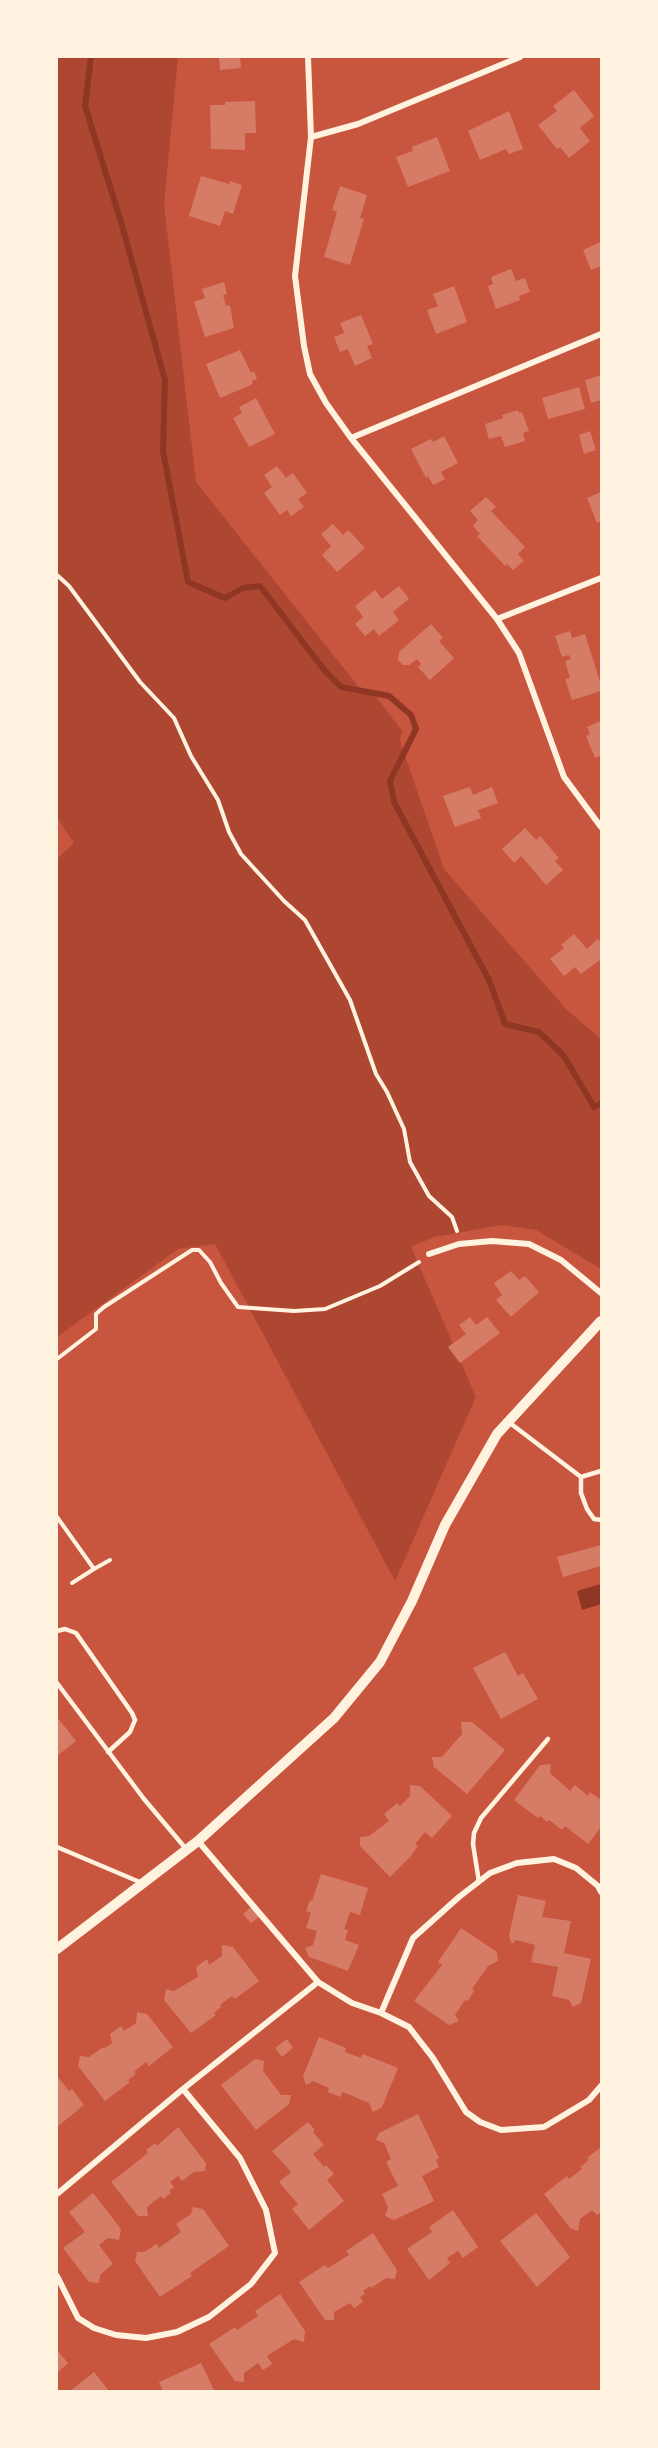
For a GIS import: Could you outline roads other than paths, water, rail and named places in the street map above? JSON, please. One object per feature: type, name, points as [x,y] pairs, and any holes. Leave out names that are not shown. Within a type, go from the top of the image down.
[{"type":"street","points":[[308,57],[311,137],[295,276],[310,374],[326,403],[351,438],[497,619],[519,653],[564,777],[601,826]]},
{"type":"street","points":[[311,137],[358,124],[520,57]]},
{"type":"street","points":[[351,438],[601,334]]},
{"type":"street","points":[[497,619],[601,578]]},
{"type":"street","points":[[429,1254],[459,1244],[492,1241],[529,1244],[561,1260],[601,1293]]},
{"type":"street","points":[[57,1949],[198,1841],[334,1718],[380,1662],[412,1601],[445,1525],[497,1434],[601,1321]]},
{"type":"street","points":[[198,1841],[318,1982],[352,2003],[381,2013],[409,2027],[432,2058],[466,2112],[480,2122],[501,2130],[544,2127],[589,2100],[601,2086]]},
{"type":"street","points":[[381,2013],[413,1938],[490,1873],[517,1863],[554,1859],[576,1868],[598,1886],[601,1892]]},
{"type":"street","points":[[57,2194],[183,2089],[318,1982]]},
{"type":"street","points":[[57,2276],[78,2318],[94,2328],[116,2335],[146,2338],[177,2332],[209,2317],[251,2284],[275,2253],[266,2210],[240,2158],[183,2089]]},
{"type":"lane","points":[[508,1421],[581,1477]]},
{"type":"lane","points":[[581,1477],[601,1471]]},
{"type":"lane","points":[[581,1477],[581,1493],[587,1509],[594,1519],[601,1520]]},
{"type":"lane","points":[[57,1631],[65,1629],[76,1633],[135,1720],[130,1732],[108,1752]]},
{"type":"lane","points":[[57,1683],[108,1752],[187,1850]]},
{"type":"lane","points":[[479,1882],[473,1844],[474,1833],[481,1818],[548,1739]]},
{"type":"lane","points":[[57,1847],[144,1884]]},
{"type":"waterway","points":[[91,57],[85,106],[121,222],[165,380],[163,451],[188,582],[225,598],[243,588],[260,586],[325,671],[341,687],[389,696],[411,715],[416,729],[390,781],[394,802],[489,980],[505,1024],[539,1032],[564,1056],[594,1107],[601,1103]]}]
